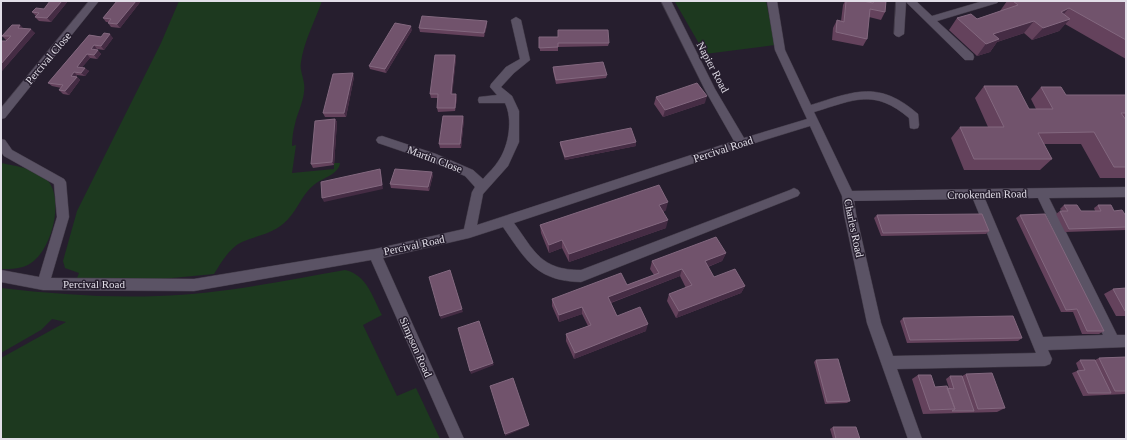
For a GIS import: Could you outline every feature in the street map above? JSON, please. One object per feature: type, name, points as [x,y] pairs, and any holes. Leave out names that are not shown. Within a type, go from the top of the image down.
[{"type":"street","name":"Percival Close","points":[[1,115],[94,1]]},
{"type":"street","name":"Napier Road","points":[[666,1],[710,90],[741,143]]},
{"type":"street","name":"Charles Road","points":[[772,1],[780,50],[848,196],[850,214],[874,323],[915,439]]},
{"type":"street","points":[[899,34],[901,1]]},
{"type":"street","points":[[910,1],[969,58]]},
{"type":"street","points":[[929,20],[994,1]]},
{"type":"street","points":[[469,233],[478,192],[504,163],[513,142],[514,111],[508,99],[495,87],[510,70],[525,60],[516,20]]},
{"type":"street","name":"Percival Road","points":[[1,276],[43,284],[194,285],[375,254],[469,233],[741,143],[856,96],[872,94],[894,100],[905,107],[914,117],[914,125]]},
{"type":"street","points":[[483,100],[508,99]]},
{"type":"street","name":"Martin Close","points":[[382,140],[432,157],[469,173],[483,187]]},
{"type":"street","points":[[1,143],[8,153],[60,182],[63,217],[43,284]]},
{"type":"street","points":[[505,221],[536,262],[541,266],[550,272],[566,277],[581,276],[794,192]]},
{"type":"street","name":"Crookenden Road","points":[[848,196],[1126,193]]},
{"type":"street","points":[[888,363],[1045,359],[977,194]]},
{"type":"street","points":[[1039,344],[1120,341],[1041,194]]},
{"type":"street","name":"Simpson Road","points":[[375,254],[457,439]]},
{"type":"green space","points":[[179,1],[322,1],[302,54],[301,69],[304,88],[293,135],[292,146],[296,145],[292,173],[334,169],[334,163],[340,163],[339,167],[334,173],[310,188],[292,215],[283,224],[268,233],[242,242],[233,248],[214,274],[141,281],[110,281],[77,278],[79,273],[65,268],[63,261],[77,211],[161,43]]},
{"type":"green space","points":[[766,1],[775,45],[705,54],[675,2]]},
{"type":"green space","points":[[1,163],[33,171],[45,178],[49,182],[53,191],[55,202],[53,226],[44,248],[38,257],[31,263],[17,268],[1,269]]},
{"type":"green space","points":[[345,270],[359,276],[364,281],[382,315],[363,325],[397,396],[416,388],[440,439],[1,439],[1,358],[66,322],[52,319],[41,330],[1,353],[1,288],[80,295],[182,295],[275,283]]},
{"type":"building","points":[[50,1],[62,1],[47,18],[35,17],[39,13],[32,12],[36,8],[44,9]]},
{"type":"building","points":[[117,1],[136,1],[117,24],[108,23],[111,19],[103,18]]},
{"type":"building","points":[[846,1],[863,1],[873,3],[874,1],[886,1],[885,12],[870,9],[867,39],[836,32],[837,20],[844,22]]},
{"type":"building","points":[[1013,1],[1126,1],[1126,40],[1069,8],[1061,12],[1070,19],[1043,28],[1034,21],[993,34],[999,39],[986,44],[957,18],[971,14],[977,19],[1018,5]]},
{"type":"building","points":[[422,16],[487,21],[484,33],[419,28]]},
{"type":"building","points":[[395,23],[411,26],[385,69],[369,66]]},
{"type":"building","points":[[12,25],[20,25],[18,28],[31,29],[1,64],[1,41],[6,41],[11,36],[2,36]]},
{"type":"building","points":[[558,30],[608,30],[609,43],[558,43],[558,47],[539,48],[539,37],[558,37]]},
{"type":"building","points":[[104,33],[110,34],[101,46],[94,45],[91,49],[98,50],[94,55],[87,54],[77,67],[85,68],[81,73],[74,72],[71,76],[77,77],[65,91],[59,90],[63,85],[48,83],[89,35],[101,37]]},
{"type":"building","points":[[435,55],[455,55],[451,94],[456,94],[455,108],[437,108],[438,94],[430,94]]},
{"type":"building","points":[[603,62],[607,75],[556,80],[553,67]]},
{"type":"building","points":[[353,73],[344,113],[323,113],[333,74]]},
{"type":"building","points":[[697,83],[707,96],[665,110],[656,97]]},
{"type":"building","points":[[984,86],[1017,86],[1029,109],[1053,109],[1041,87],[1061,87],[1066,95],[1126,95],[1126,113],[1121,113],[1126,120],[1126,167],[1114,167],[1094,132],[1038,133],[1052,159],[974,159],[960,127],[1004,127]]},
{"type":"building","points":[[443,116],[463,116],[460,144],[439,144]]},
{"type":"building","points":[[335,119],[332,162],[311,164],[315,121]]},
{"type":"building","points":[[631,128],[636,142],[565,157],[560,142]]},
{"type":"building","points":[[380,169],[382,185],[322,198],[321,182]]},
{"type":"building","points":[[395,169],[432,172],[428,187],[390,184]]},
{"type":"building","points":[[659,185],[668,202],[659,205],[668,220],[569,254],[562,240],[549,245],[540,225]]},
{"type":"building","points":[[1064,205],[1077,205],[1081,211],[1101,211],[1098,205],[1111,205],[1114,211],[1122,210],[1126,216],[1126,227],[1069,229],[1060,211],[1068,211]]},
{"type":"building","points":[[982,214],[989,231],[883,233],[877,215]]},
{"type":"building","points":[[1045,214],[1104,331],[1087,331],[1077,309],[1066,310],[1020,215]]},
{"type":"building","points":[[716,237],[726,253],[705,261],[714,277],[735,269],[745,286],[679,311],[669,294],[692,285],[682,269],[608,297],[617,316],[640,307],[648,324],[575,353],[566,334],[591,325],[582,307],[559,315],[552,299],[621,273],[627,285],[659,273],[652,261]]},
{"type":"building","points":[[450,270],[462,309],[440,316],[429,277]]},
{"type":"building","points":[[1126,288],[1126,311],[1125,311],[1113,289]]},
{"type":"building","points":[[1013,316],[1022,338],[910,340],[903,318]]},
{"type":"building","points":[[479,321],[493,363],[470,371],[458,328]]},
{"type":"building","points":[[1126,357],[1126,391],[1115,391],[1099,358]]},
{"type":"building","points":[[838,359],[850,401],[827,402],[816,360]]},
{"type":"building","points":[[1080,360],[1095,360],[1111,393],[1088,393],[1077,371],[1085,370]]},
{"type":"building","points":[[992,373],[1005,408],[978,409],[966,374]]},
{"type":"building","points":[[918,375],[931,375],[935,387],[947,386],[955,409],[930,410]]},
{"type":"building","points":[[950,376],[962,376],[974,411],[952,411],[955,409],[947,388],[954,389]]},
{"type":"building","points":[[513,378],[529,425],[505,434],[490,386]]},
{"type":"building","points":[[833,427],[856,427],[860,439],[836,439]]}]
